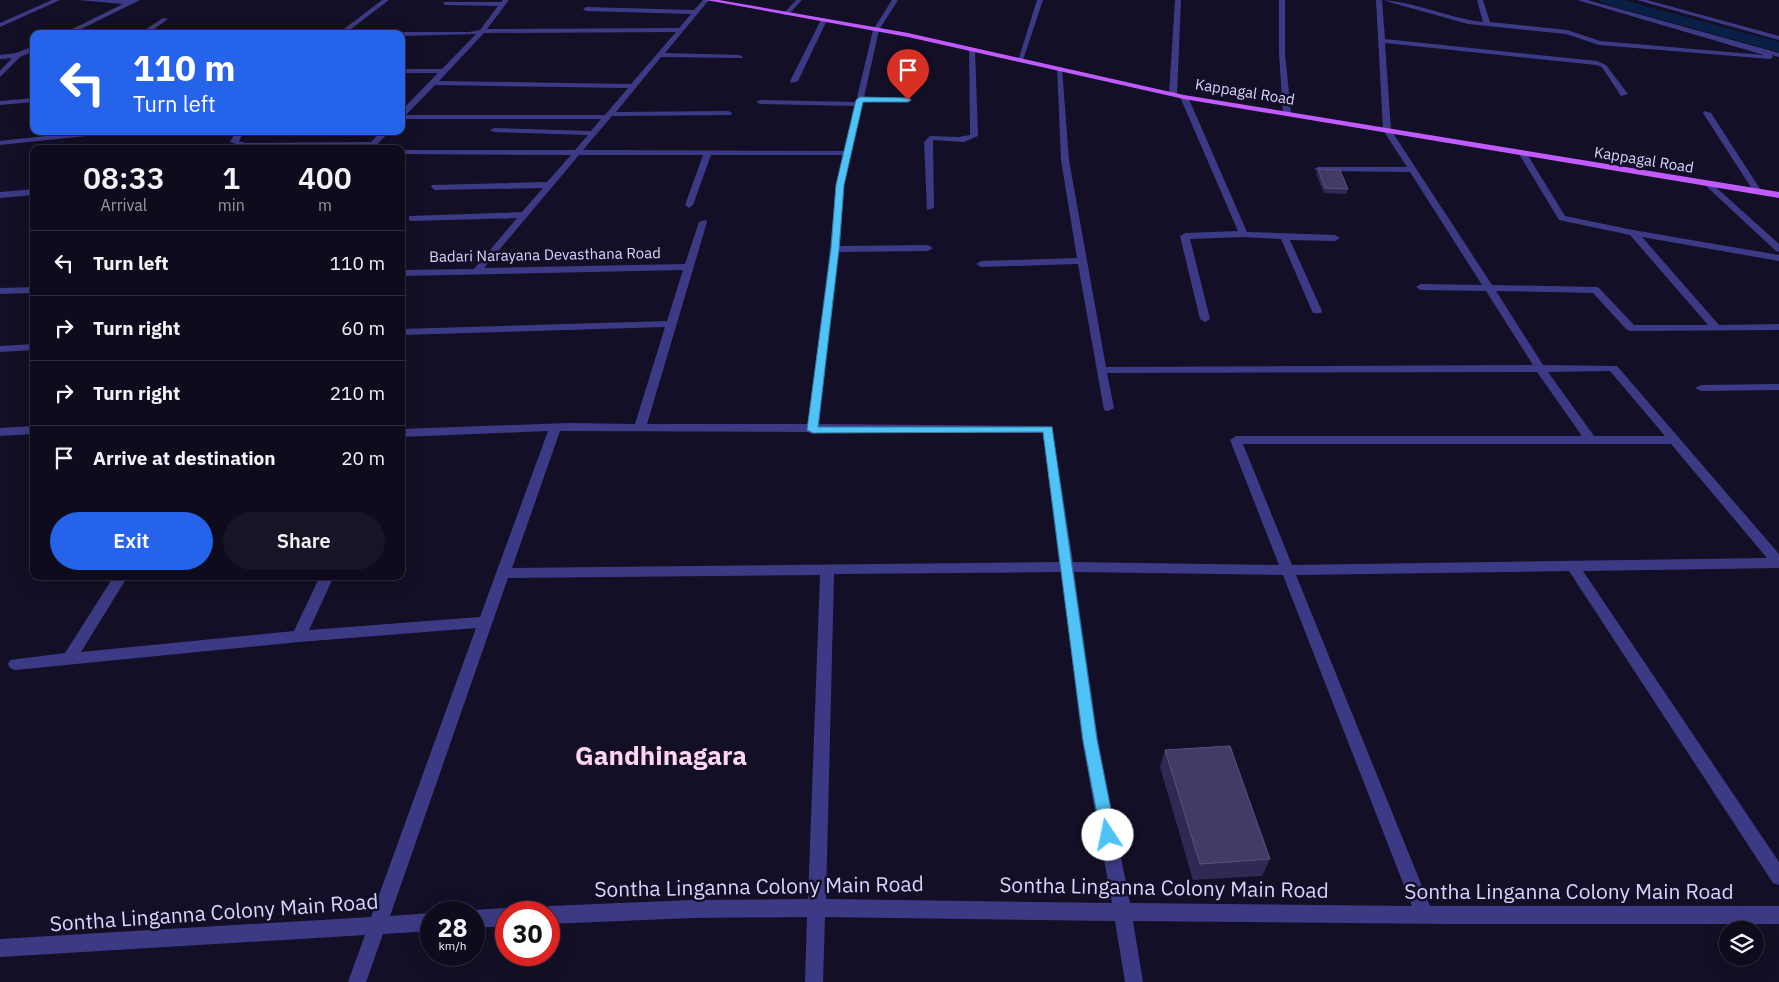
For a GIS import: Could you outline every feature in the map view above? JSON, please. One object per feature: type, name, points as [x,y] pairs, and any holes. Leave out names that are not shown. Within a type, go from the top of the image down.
[{"type":"main road","name":"Kappagal Road","points":[[708,0],[824,20],[972,49],[1184,97],[1779,195]]},
{"type":"street","points":[[0,25],[57,0]]},
{"type":"street","points":[[81,0],[134,1]]},
{"type":"street","points":[[346,30],[386,0]]},
{"type":"street","points":[[477,271],[608,115],[708,0]]},
{"type":"street","points":[[786,14],[800,0]]},
{"type":"street","points":[[813,430],[835,249],[840,185],[876,30],[895,0]]},
{"type":"street","points":[[1020,60],[1040,0]]},
{"type":"street","points":[[1173,94],[1178,0]]},
{"type":"street","points":[[1282,0],[1282,54],[1287,113]]},
{"type":"street","points":[[1379,0],[1387,130],[1540,368],[1591,440]]},
{"type":"street","points":[[1385,0],[1468,22],[1567,32],[1599,42],[1779,55]]},
{"type":"street","points":[[1480,0],[1487,24]]},
{"type":"street","points":[[1580,0],[1768,54],[1779,64]]},
{"type":"street","points":[[1640,0],[1779,38]]},
{"type":"street","points":[[72,30],[134,1]]},
{"type":"street","points":[[445,3],[505,2]]},
{"type":"street","points":[[405,111],[482,31],[505,2]]},
{"type":"street","points":[[586,10],[696,12]]},
{"type":"street","points":[[148,30],[165,19]]},
{"type":"street","points":[[794,81],[824,20]]},
{"type":"street","points":[[405,33],[469,34],[482,31],[681,30]]},
{"type":"street","points":[[1382,41],[1597,63],[1604,66],[1624,94]]},
{"type":"street","points":[[930,208],[928,142],[930,138],[969,139],[974,136],[972,49]]},
{"type":"street","points":[[0,75],[18,55],[30,50]]},
{"type":"street","points":[[0,57],[30,54]]},
{"type":"street","points":[[660,55],[740,58]]},
{"type":"street","points":[[1059,68],[1065,160],[1108,408]]},
{"type":"street","points":[[405,71],[443,71]]},
{"type":"street","points":[[432,83],[634,86]]},
{"type":"street","points":[[1184,97],[1244,234]]},
{"type":"street","points":[[0,103],[30,100]]},
{"type":"street","points":[[760,102],[908,100]]},
{"type":"street","points":[[1706,113],[1758,192]]},
{"type":"street","points":[[405,114],[728,114]]},
{"type":"street","points":[[494,130],[593,133]]},
{"type":"street","points":[[0,143],[77,135]]},
{"type":"street","points":[[238,135],[234,142],[242,145]]},
{"type":"street","points":[[372,145],[382,135]]},
{"type":"street","points":[[405,152],[847,152]]},
{"type":"street","points":[[689,205],[708,153]]},
{"type":"street","points":[[1523,154],[1562,218],[1633,233],[1779,258]]},
{"type":"street","points":[[1318,169],[1413,170]]},
{"type":"street","points":[[1709,184],[1779,249]]},
{"type":"street","points":[[434,187],[549,185]]},
{"type":"street","points":[[0,195],[30,192]]},
{"type":"street","points":[[412,218],[524,215]]},
{"type":"street","points":[[640,427],[704,222]]},
{"type":"street","points":[[1633,233],[1716,328]]},
{"type":"street","points":[[1205,318],[1185,236],[1244,234],[1335,238]]},
{"type":"street","points":[[1284,237],[1317,311]]},
{"type":"street","points":[[835,249],[928,248]]},
{"type":"street","points":[[981,264],[1082,261]]},
{"type":"street","name":"Badari Narayana Devasthana Road","points":[[405,273],[690,268]]},
{"type":"street","points":[[1421,287],[1596,290],[1631,328],[1779,327]]},
{"type":"street","points":[[0,291],[30,290]]},
{"type":"street","points":[[405,332],[673,324]]},
{"type":"street","points":[[0,349],[30,347]]},
{"type":"street","points":[[1102,370],[1613,368],[1779,563]]},
{"type":"street","points":[[1701,388],[1779,387]]},
{"type":"street","points":[[405,433],[640,427],[813,430],[1048,429],[1090,740],[1124,912],[1134,982]]},
{"type":"street","points":[[357,982],[555,428]]},
{"type":"street","points":[[0,432],[30,430]]},
{"type":"street","points":[[1424,914],[1236,440],[1674,440]]},
{"type":"street","points":[[503,572],[1068,567],[1287,570],[1779,563]]},
{"type":"street","points":[[1573,566],[1779,877]]},
{"type":"street","points":[[814,982],[827,570]]},
{"type":"street","points":[[69,659],[118,580]]},
{"type":"street","points":[[299,636],[325,580]]},
{"type":"street","points":[[15,664],[299,636],[485,622]]},
{"type":"street","name":"Sontha Linganna Colony Main Road","points":[[560,914],[615,911],[924,907],[1124,912],[1634,916],[1779,915]]},
{"type":"street","name":"Sontha Linganna Colony Main Road","points":[[0,948],[420,923]]},
{"type":"building","points":[[1318,169],[1340,170],[1348,189],[1325,188]]},
{"type":"building","points":[[1230,746],[1270,859],[1200,864],[1165,750]]},
{"type":"waterway","points":[[1606,0],[1779,47]]},
{"type":"district","name":"Gandhinagara","points":[[661,756]]},
{"type":"route","points":[[908,100],[860,100],[840,185],[835,249],[813,430],[1048,429],[1090,740],[1108,835]]}]
